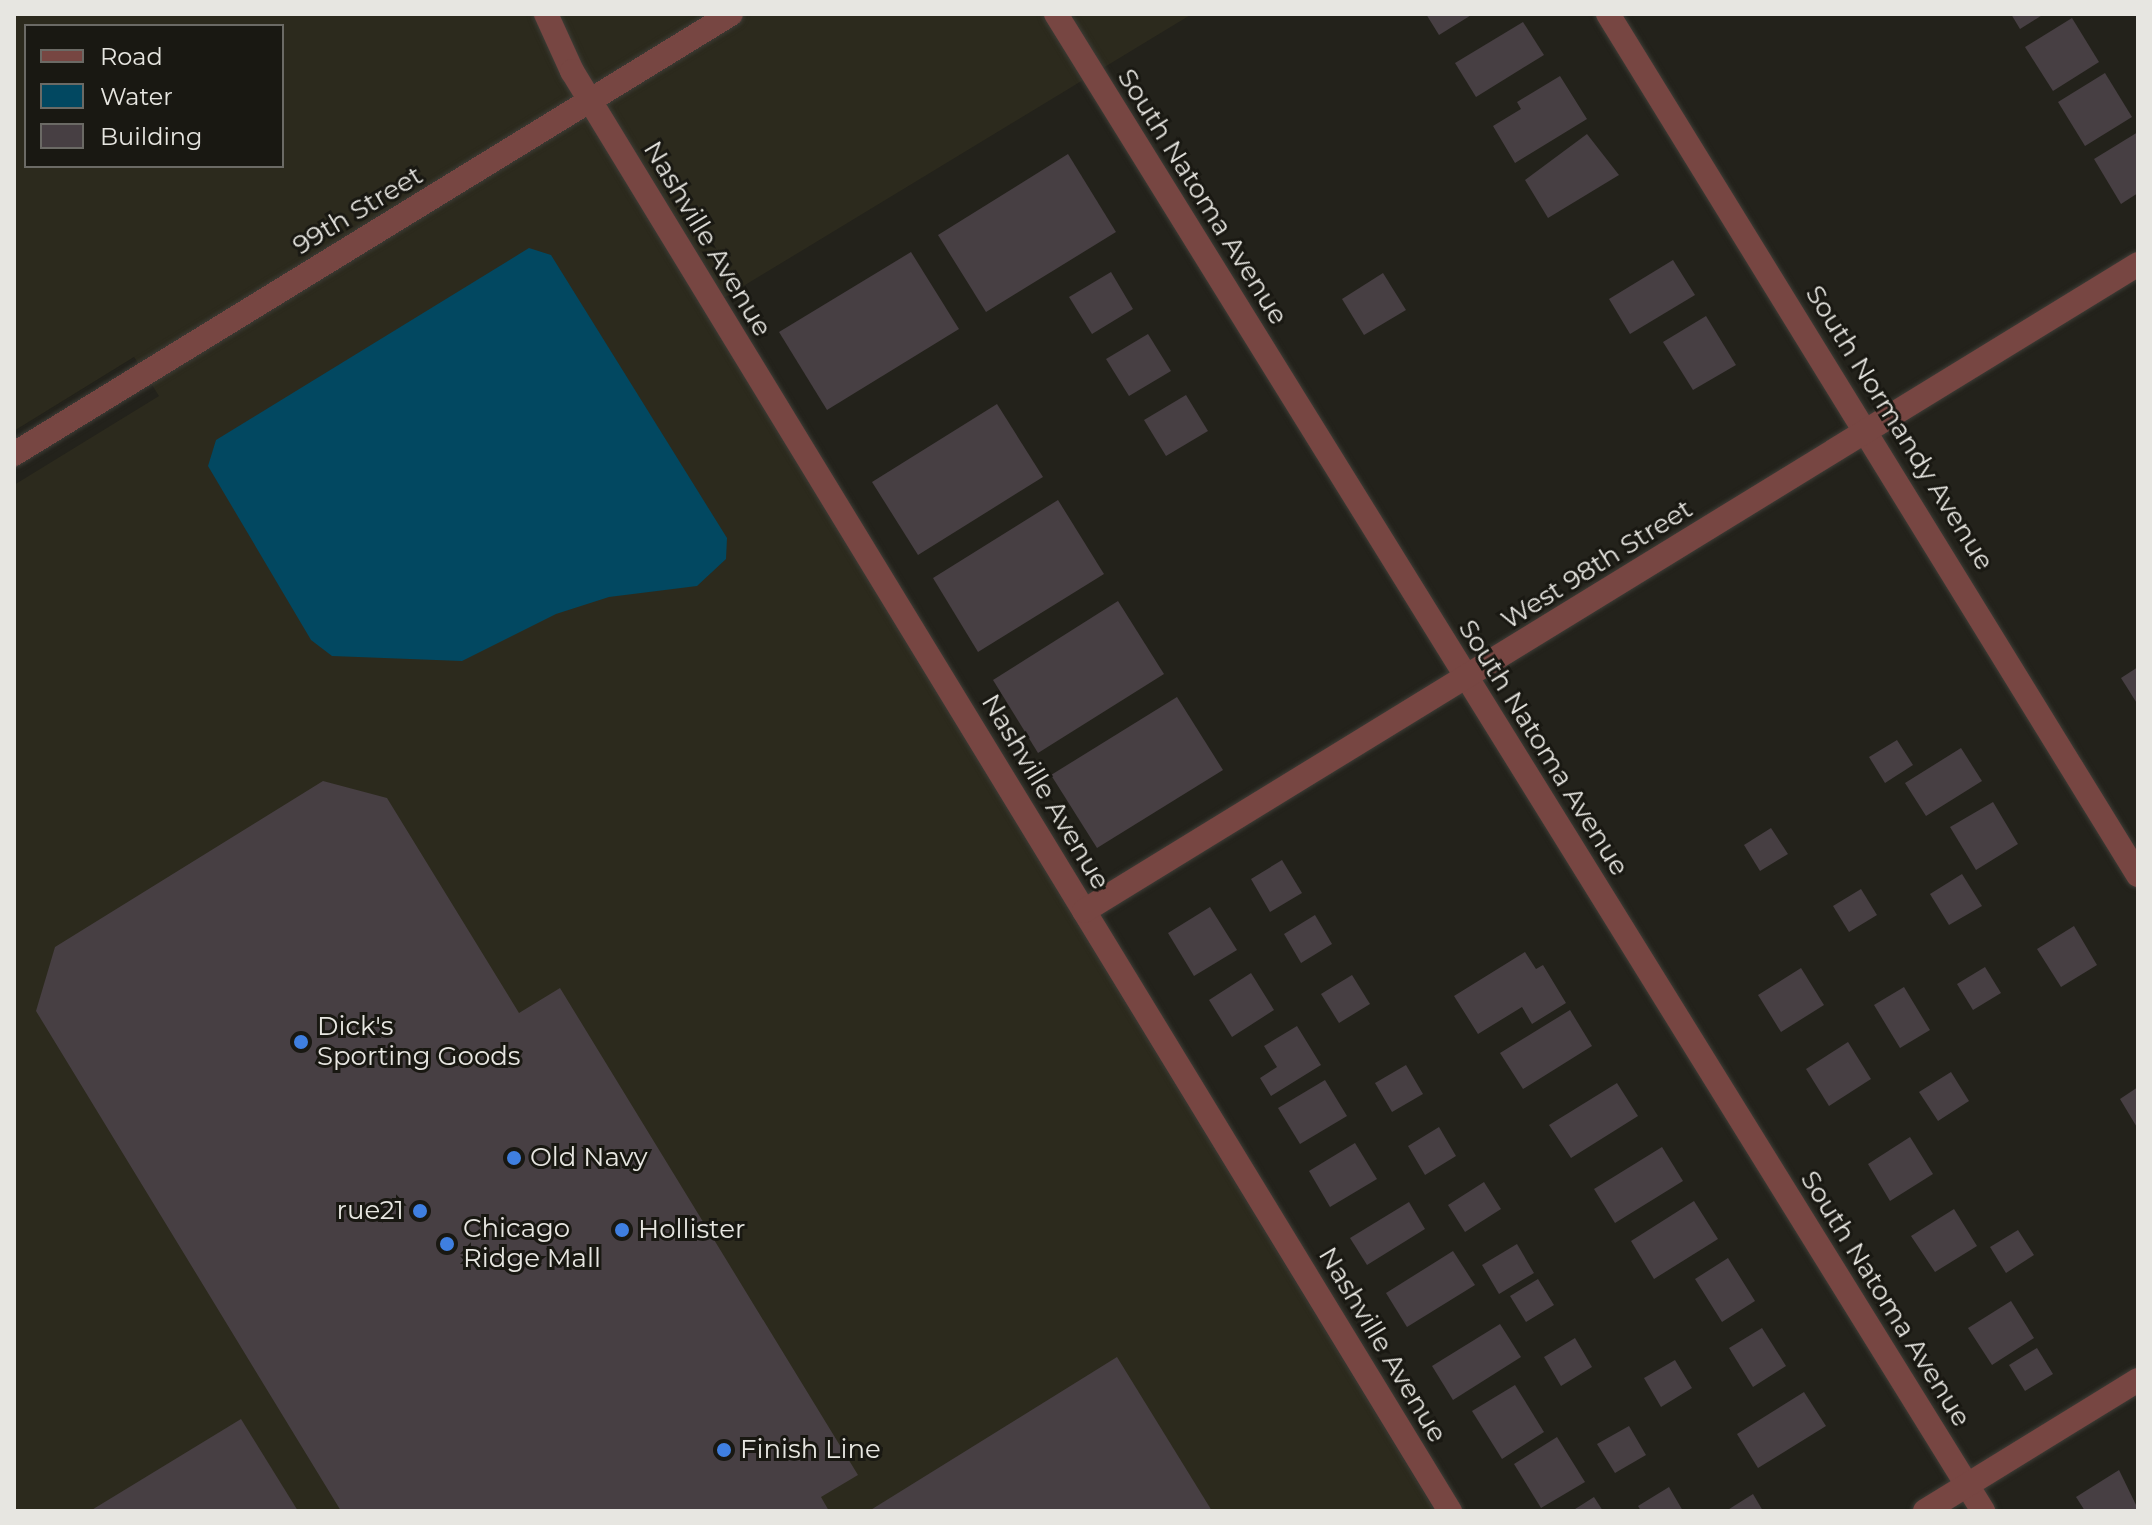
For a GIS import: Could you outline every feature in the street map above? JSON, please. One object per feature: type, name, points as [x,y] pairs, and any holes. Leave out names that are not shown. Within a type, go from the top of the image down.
[{"type":"street","name":"Nashville Avenue","points":[[546,14],[591,102],[1450,1511]]},
{"type":"street","name":"99th Street","points":[[14,454],[731,14]]},
{"type":"street","name":"South Natoma Avenue","points":[[1056,14],[1983,1511]]},
{"type":"street","name":"South Normandy Avenue","points":[[1608,14],[1869,430],[2138,875]]},
{"type":"street","name":"West 98th Street","points":[[1084,911],[1468,679],[2138,264]]},
{"type":"street","points":[[1925,1511],[2138,1380]]},
{"type":"shaded area","name":"Chicago Ridge Mall","points":[[14,14],[1192,14],[704,310],[1435,1511],[14,1511],[14,485],[159,396],[134,357],[14,431]]},
{"type":"water","points":[[529,248],[551,255],[727,538],[726,559],[697,586],[609,597],[556,614],[462,661],[332,656],[311,640],[208,466],[216,440]]},
{"type":"building","points":[[1426,14],[1473,14],[1439,35]]},
{"type":"building","points":[[2011,14],[2044,14],[2020,29]]},
{"type":"building","points":[[2072,18],[2099,62],[2053,91],[2025,47]]},
{"type":"building","points":[[1523,22],[1544,55],[1476,97],[1455,63]]},
{"type":"building","points":[[2105,73],[2132,117],[2085,146],[2058,102]]},
{"type":"building","points":[[1560,76],[1587,119],[1515,163],[1493,126],[1521,109],[1517,102]]},
{"type":"building","points":[[2138,132],[2138,193],[2121,204],[2094,159]]},
{"type":"building","points":[[1587,134],[1619,175],[1548,218],[1525,180]]},
{"type":"building","points":[[1068,154],[1116,232],[986,312],[938,235]]},
{"type":"building","points":[[911,252],[959,329],[827,410],[779,332]]},
{"type":"building","points":[[1673,260],[1695,295],[1630,334],[1609,299]]},
{"type":"building","points":[[1111,272],[1133,309],[1092,334],[1069,297]]},
{"type":"building","points":[[1383,273],[1406,310],[1364,335],[1342,299]]},
{"type":"building","points":[[1706,316],[1736,365],[1693,390],[1663,342]]},
{"type":"building","points":[[1148,334],[1171,371],[1129,396],[1106,359]]},
{"type":"building","points":[[1186,395],[1208,431],[1166,456],[1144,420]]},
{"type":"building","points":[[997,404],[1043,477],[918,555],[872,482]]},
{"type":"building","points":[[1058,500],[1104,574],[978,652],[933,578]]},
{"type":"building","points":[[1118,601],[1164,674],[1038,753],[993,680]]},
{"type":"building","points":[[2138,667],[2138,705],[2121,678]]},
{"type":"building","points":[[1177,697],[1223,770],[1097,848],[1051,775]]},
{"type":"building","points":[[1897,740],[1913,765],[1885,783],[1869,757]]},
{"type":"building","points":[[1961,748],[1982,781],[1926,816],[1905,783]]},
{"type":"building","name":"Chicago Ridge Mall","points":[[323,781],[387,798],[519,1013],[560,988],[858,1475],[821,1497],[829,1511],[341,1511],[36,1011],[55,947]]},
{"type":"building","points":[[1993,802],[2018,844],[1976,870],[1950,827]]},
{"type":"building","points":[[1771,828],[1788,854],[1760,871],[1744,845]]},
{"type":"building","points":[[1282,860],[1302,893],[1270,912],[1251,879]]},
{"type":"building","points":[[1962,874],[1982,906],[1949,925],[1930,894]]},
{"type":"building","points":[[1861,889],[1877,915],[1849,932],[1833,906]]},
{"type":"building","points":[[1210,907],[1237,950],[1194,976],[1168,933]]},
{"type":"building","points":[[1315,915],[1332,944],[1301,963],[1284,934]]},
{"type":"building","points":[[2074,926],[2097,965],[2061,987],[2037,949]]},
{"type":"building","points":[[1525,952],[1536,969],[1543,965],[1566,1003],[1532,1024],[1522,1007],[1478,1034],[1454,996]]},
{"type":"building","points":[[1985,967],[2001,993],[1973,1010],[1957,984]]},
{"type":"building","points":[[1801,968],[1824,1005],[1781,1032],[1758,995]]},
{"type":"building","points":[[1251,973],[1274,1010],[1232,1037],[1209,1000]]},
{"type":"building","points":[[1352,975],[1370,1004],[1339,1023],[1321,994]]},
{"type":"building","points":[[1904,987],[1930,1030],[1900,1048],[1874,1005]]},
{"type":"building","points":[[1570,1010],[1592,1046],[1523,1089],[1500,1053]]},
{"type":"building","points":[[1297,1026],[1321,1065],[1271,1096],[1260,1078],[1277,1067],[1264,1046]]},
{"type":"building","points":[[1848,1042],[1871,1079],[1829,1106],[1806,1069]]},
{"type":"building","points":[[1406,1065],[1423,1094],[1392,1112],[1375,1083]]},
{"type":"building","points":[[1951,1072],[1969,1101],[1938,1121],[1919,1092]]},
{"type":"building","points":[[1325,1080],[1347,1116],[1300,1144],[1278,1108]]},
{"type":"building","points":[[1617,1083],[1638,1116],[1571,1158],[1549,1125]]},
{"type":"building","points":[[2138,1087],[2138,1129],[2120,1099]]},
{"type":"building","points":[[1439,1127],[1456,1156],[1425,1175],[1408,1146]]},
{"type":"building","points":[[1910,1137],[1933,1174],[1890,1201],[1868,1164]]},
{"type":"building","points":[[1355,1143],[1377,1179],[1330,1207],[1309,1171]]},
{"type":"building","points":[[1662,1147],[1683,1181],[1615,1223],[1594,1189]]},
{"type":"building","points":[[1484,1182],[1501,1209],[1465,1232],[1448,1205]]},
{"type":"building","points":[[1694,1201],[1718,1239],[1654,1279],[1631,1241]]},
{"type":"building","points":[[1409,1202],[1425,1229],[1367,1265],[1350,1238]]},
{"type":"building","points":[[1954,1209],[1977,1246],[1935,1272],[1911,1236]]},
{"type":"building","points":[[2018,1230],[2034,1255],[2006,1273],[1990,1247]]},
{"type":"building","points":[[1517,1244],[1534,1273],[1499,1294],[1482,1265]]},
{"type":"building","points":[[1453,1251],[1475,1285],[1407,1327],[1386,1293]]},
{"type":"building","points":[[1728,1258],[1755,1301],[1722,1322],[1695,1279]]},
{"type":"building","points":[[1538,1279],[1554,1305],[1526,1322],[1510,1296]]},
{"type":"building","points":[[2011,1301],[2034,1338],[1992,1365],[1968,1328]]},
{"type":"building","points":[[1500,1324],[1521,1357],[1453,1400],[1432,1366]]},
{"type":"building","points":[[1762,1328],[1786,1366],[1753,1387],[1729,1348]]},
{"type":"building","points":[[1575,1338],[1592,1367],[1561,1386],[1544,1357]]},
{"type":"building","points":[[2037,1348],[2053,1374],[2025,1391],[2009,1365]]},
{"type":"building","points":[[1117,1357],[1212,1511],[869,1511]]},
{"type":"building","points":[[1675,1360],[1692,1388],[1661,1407],[1644,1378]]},
{"type":"building","points":[[1515,1385],[1544,1432],[1502,1459],[1472,1411]]},
{"type":"building","points":[[1804,1392],[1826,1426],[1758,1468],[1737,1434]]},
{"type":"building","points":[[241,1419],[298,1511],[90,1511]]},
{"type":"building","points":[[1629,1426],[1646,1455],[1615,1473],[1597,1444]]},
{"type":"building","points":[[1557,1437],[1585,1482],[1541,1508],[1514,1464]]},
{"type":"building","points":[[2119,1470],[2138,1509],[2085,1511],[2076,1497]]},
{"type":"building","points":[[1669,1487],[1683,1511],[1641,1511],[1638,1506]]},
{"type":"building","points":[[1753,1494],[1763,1511],[1726,1511]]},
{"type":"building","points":[[1594,1497],[1603,1511],[1572,1511]]},
{"type":"place","name":"Dick's Sporting Goods","points":[[301,1042]]},
{"type":"place","name":"Old Navy","points":[[514,1158]]},
{"type":"place","name":"rue21","points":[[420,1211]]},
{"type":"place","name":"Hollister","points":[[622,1230]]},
{"type":"place","name":"Chicago Ridge Mall","points":[[447,1244]]},
{"type":"place","name":"Finish Line","points":[[724,1450]]}]
